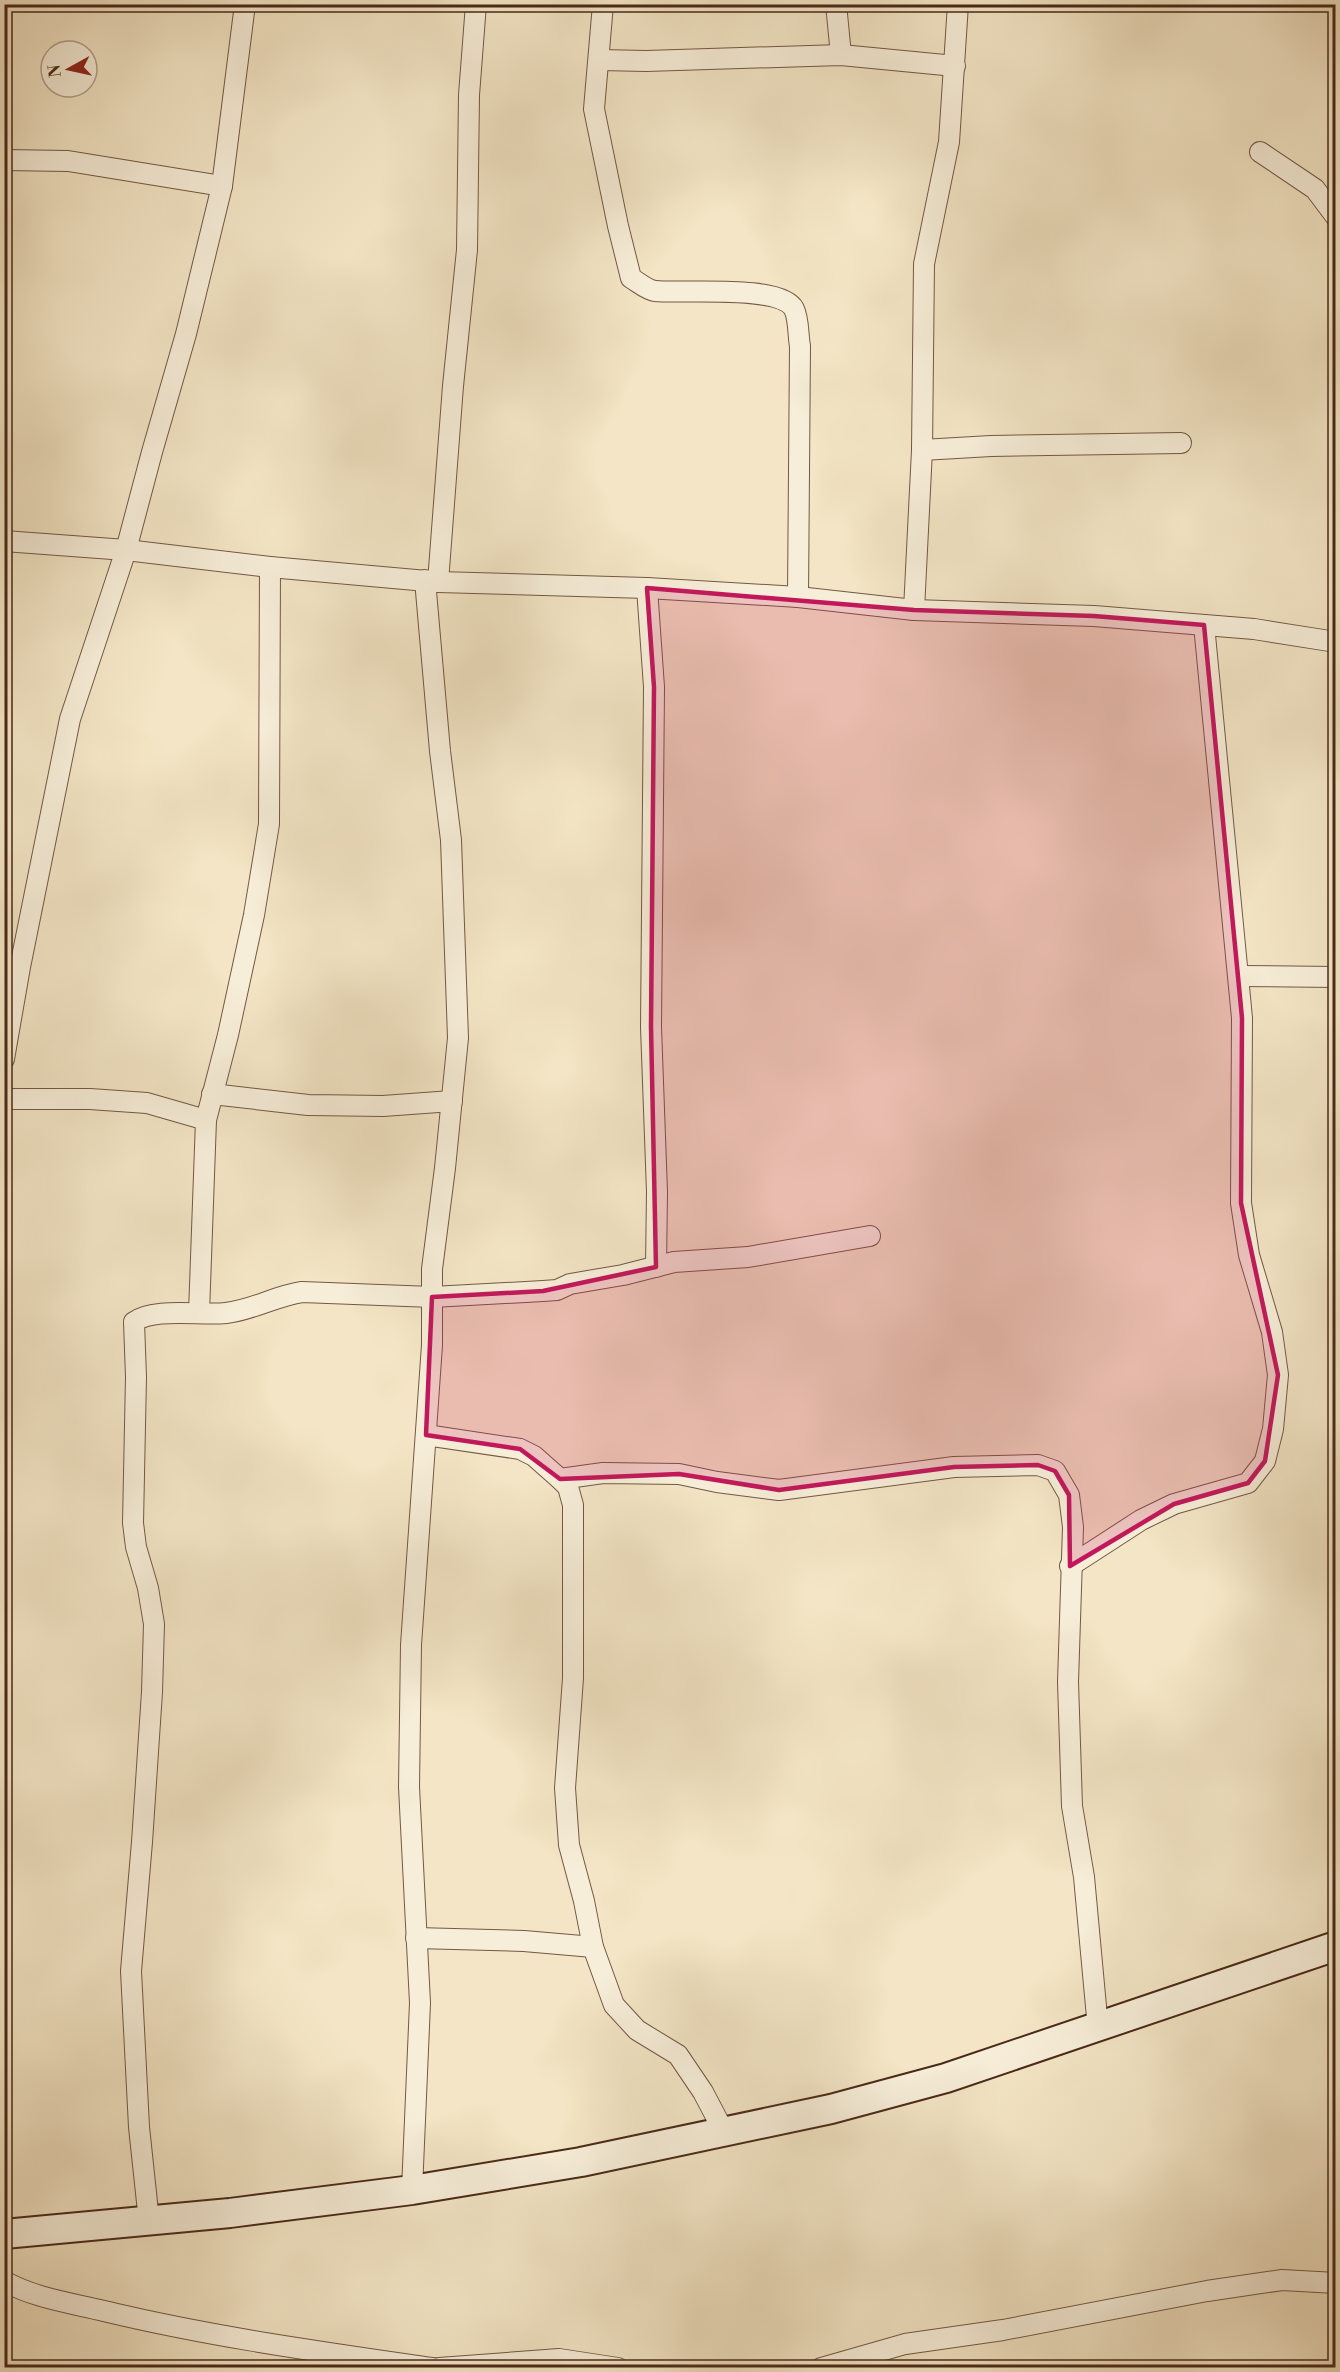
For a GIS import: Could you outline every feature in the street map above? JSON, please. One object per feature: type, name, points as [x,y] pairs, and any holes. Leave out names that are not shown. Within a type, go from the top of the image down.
[{"type":"street","points":[[4,1059],[20,967],[70,719],[126,550],[186,334],[222,186],[245,4]]},
{"type":"street","points":[[412,2190],[420,2002],[409,1787],[411,1645],[432,1345],[432,1269],[458,1038],[451,840],[441,751],[431,581],[467,250],[469,106],[476,4]]},
{"type":"street","points":[[603,4],[594,109],[631,278],[652,291],[702,290],[761,294],[782,298],[794,309],[800,346],[798,597]]},
{"type":"street","points":[[836,4],[841,56]]},
{"type":"street","points":[[914,610],[922,450],[924,264],[949,142],[958,4]]},
{"type":"street","points":[[600,60],[841,56],[955,66]]},
{"type":"street","points":[[1260,152],[1315,189],[1335,217]]},
{"type":"street","points":[[4,160],[68,161],[222,186]]},
{"type":"street","points":[[922,450],[991,446],[1181,443]]},
{"type":"street","points":[[4,541],[126,550],[270,567],[431,581],[647,588],[798,597],[914,610],[1094,616],[1254,629],[1335,642]]},
{"type":"street","points":[[199,1313],[206,1120],[254,915],[269,824],[270,567]]},
{"type":"street","points":[[647,588],[654,687],[651,1027],[657,1191],[656,1267]]},
{"type":"street","points":[[1070,1566],[1141,1520],[1174,1504],[1248,1483],[1265,1461],[1273,1429],[1278,1375],[1272,1332],[1249,1255],[1241,1203],[1242,1018],[1204,625]]},
{"type":"street","points":[[1239,976],[1335,977]]},
{"type":"street","points":[[212,1095],[308,1105],[383,1106],[452,1101]]},
{"type":"street","points":[[4,1099],[90,1099],[147,1103],[206,1120]]},
{"type":"street","points":[[149,2221],[139,2127],[131,1971],[152,1692],[154,1624],[148,1588],[136,1547],[133,1523],[136,1377],[134,1322],[144,1317],[225,1313],[251,1308],[284,1295],[302,1292],[432,1297],[543,1292],[674,1262],[748,1257],[870,1236]]},
{"type":"street","points":[[426,1435],[520,1449],[534,1456],[568,1487],[574,1518],[573,1678],[565,1788],[569,1845],[584,1900],[593,1947],[614,2005],[637,2030],[678,2055],[703,2092],[724,2132]]},
{"type":"street","points":[[560,1479],[603,1473],[661,1473],[779,1490],[954,1467],[1038,1465],[1055,1471],[1069,1495],[1072,1527],[1068,1682],[1072,1806],[1084,1877],[1098,2028]]},
{"type":"street","points":[[416,1938],[524,1941],[593,1947]]},
{"type":"street","points":[[4,2234],[231,2213],[412,2190],[581,2162],[831,2109],[946,2078],[1335,1946]]},
{"type":"street","points":[[821,2367],[905,2343],[1003,2330],[1216,2289],[1282,2280],[1335,2283]]},
{"type":"street","points":[[4,2281],[21,2290],[123,2315],[291,2347],[432,2367]]},
{"type":"street","points":[[291,2347],[299,2367]]},
{"type":"street","points":[[439,2367],[559,2360],[618,2367]]},
{"type":"highlighted area","points":[[647,588],[914,610],[1094,616],[1204,625],[1242,1018],[1241,1203],[1278,1375],[1265,1461],[1248,1483],[1174,1504],[1070,1566],[1069,1495],[1055,1471],[1038,1465],[954,1467],[779,1490],[679,1474],[560,1479],[520,1449],[426,1435],[432,1297],[543,1291],[656,1267],[651,1027],[654,687]]}]
